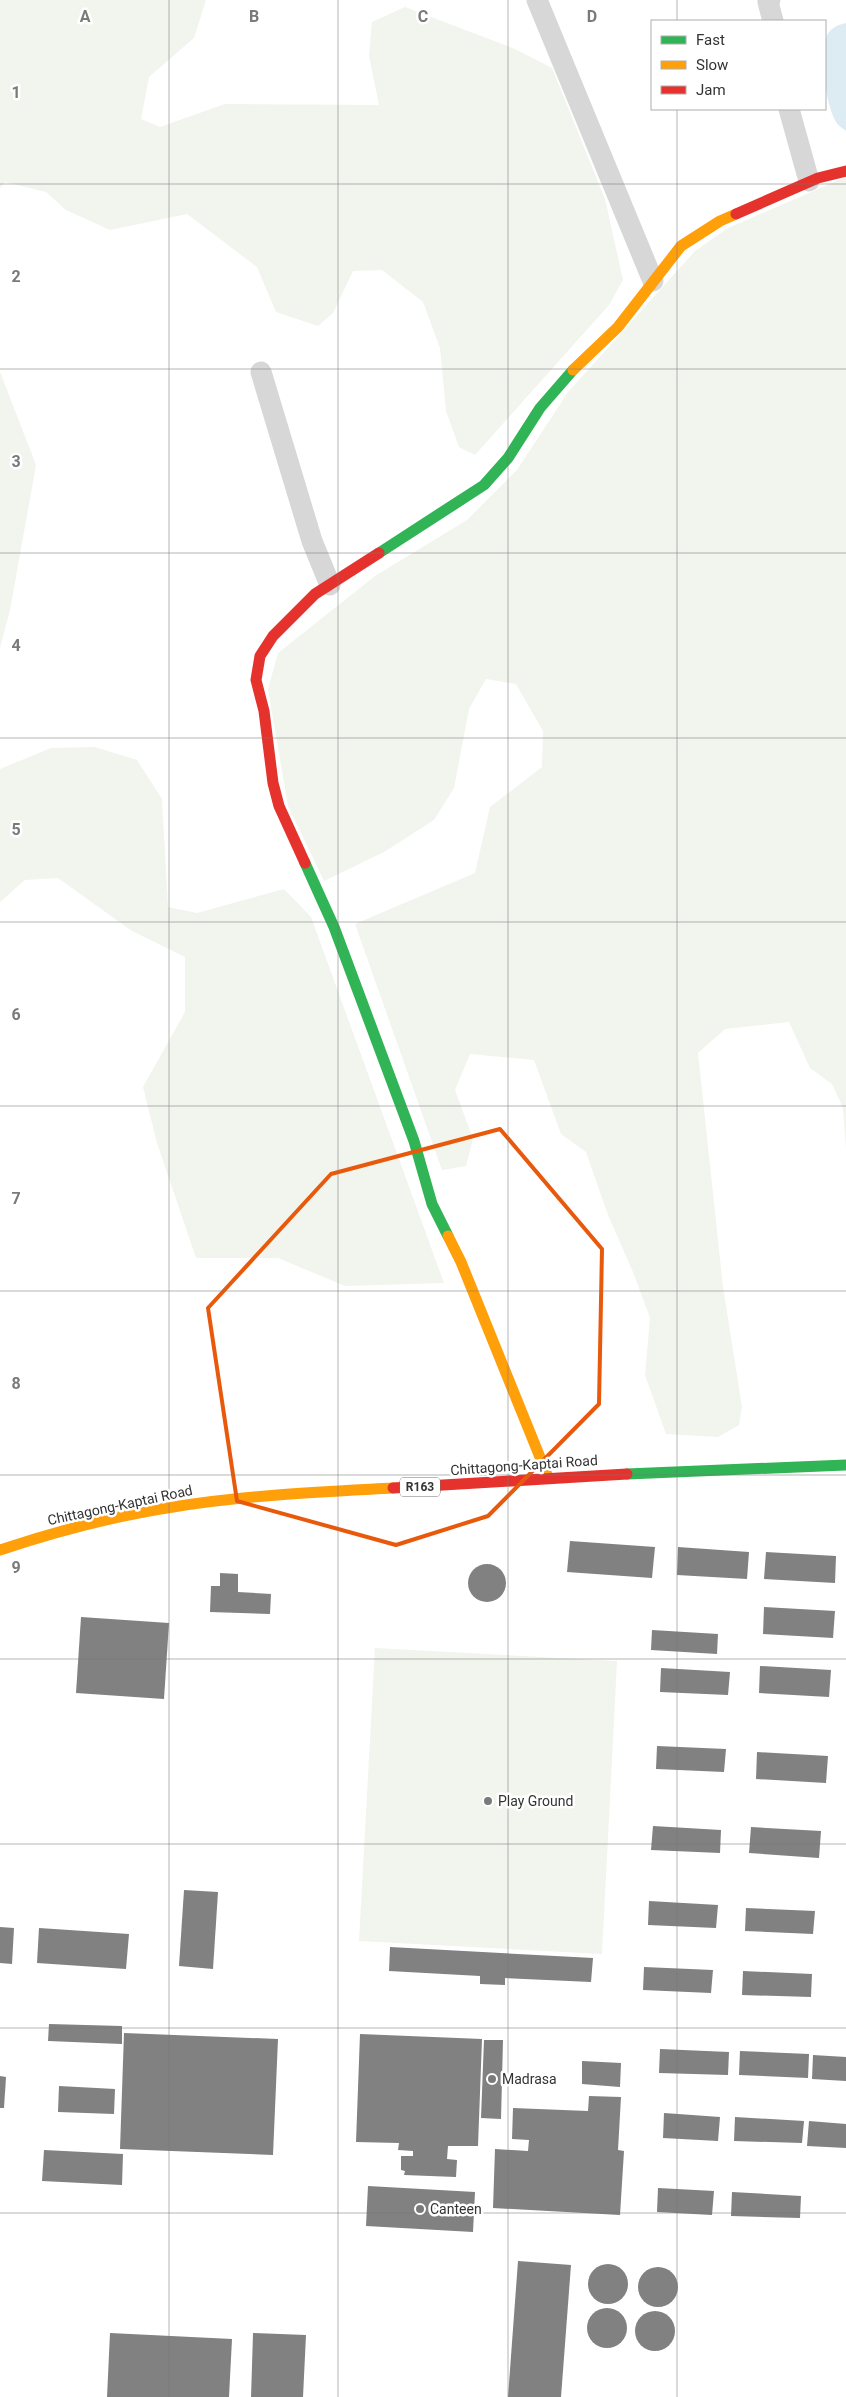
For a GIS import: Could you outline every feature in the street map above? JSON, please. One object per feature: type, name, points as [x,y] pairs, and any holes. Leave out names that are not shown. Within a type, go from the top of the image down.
[{"type":"street","points":[[537,0],[653,281]]},
{"type":"street","points":[[770,0],[768,2],[772,20]]},
{"type":"street","points":[[789,110],[809,181]]},
{"type":"street","points":[[548,1477],[460,1262],[432,1204],[414,1141],[334,927],[279,806],[273,782],[264,711],[256,680],[260,656],[280,629],[315,594],[484,485],[508,458],[540,408],[559,384],[618,327],[681,246],[720,221],[809,181],[846,171]]},
{"type":"street","points":[[261,372],[312,541],[330,585]]},
{"type":"street","name":"Chittagong-Kaptai Road","points":[[0,1550],[39,1537],[118,1518],[200,1503],[548,1477],[734,1468],[846,1466]]},
{"type":"highlighted area","points":[[500,1129],[602,1249],[599,1404],[488,1516],[396,1545],[237,1501],[208,1308],[331,1174]]},
{"type":"shaded area","points":[[0,0],[206,0],[194,38],[149,77],[141,119],[160,127],[225,104],[379,105],[369,56],[372,22],[405,7],[515,49],[552,68],[605,199],[623,280],[609,305],[475,455],[459,447],[446,411],[440,348],[423,302],[382,270],[353,271],[333,313],[318,326],[276,312],[257,267],[187,214],[110,230],[66,210],[46,192],[5,182],[0,188]]},
{"type":"shaded area","points":[[846,23],[846,131],[837,123],[826,89],[826,38],[829,32],[837,26]]},
{"type":"shaded area","points":[[846,177],[846,1149],[843,1108],[832,1084],[810,1068],[789,1022],[725,1029],[698,1053],[723,1287],[742,1407],[739,1425],[718,1437],[666,1434],[645,1375],[650,1318],[633,1272],[608,1215],[586,1152],[561,1134],[534,1060],[470,1054],[455,1090],[473,1139],[466,1166],[442,1170],[355,924],[475,873],[490,807],[542,767],[543,731],[516,684],[486,679],[469,709],[454,788],[434,820],[384,852],[324,881],[288,806],[268,689],[278,653],[375,576],[467,520],[517,470],[568,392],[695,251],[728,228]]},
{"type":"shaded area","points":[[0,372],[36,465],[10,610],[0,648]]},
{"type":"shaded area","points":[[95,747],[137,760],[162,799],[168,907],[197,913],[284,889],[311,917],[444,1283],[345,1286],[278,1258],[196,1258],[157,1143],[143,1087],[185,1012],[185,957],[132,931],[58,878],[25,880],[0,902],[0,769],[51,748]]},
{"type":"shaded area","name":"Play Ground","points":[[375,1648],[617,1661],[602,1954],[359,1941]]},
{"type":"building","points":[[570,1541],[655,1547],[652,1578],[567,1572]]},
{"type":"building","points":[[678,1547],[749,1552],[747,1579],[677,1575]]},
{"type":"building","points":[[766,1552],[836,1556],[835,1583],[764,1579]]},
{"type":"building","points":[[487,1564],[501,1569],[506,1583],[501,1597],[487,1602],[473,1597],[468,1583],[473,1569]]},
{"type":"building","points":[[220,1573],[238,1574],[238,1592],[271,1594],[270,1614],[210,1612],[211,1586],[220,1586]]},
{"type":"building","points":[[764,1607],[835,1611],[833,1638],[763,1634]]},
{"type":"building","points":[[81,1617],[169,1623],[164,1699],[76,1693]]},
{"type":"building","points":[[652,1630],[718,1634],[717,1654],[651,1650]]},
{"type":"building","points":[[760,1666],[831,1670],[829,1697],[759,1693]]},
{"type":"building","points":[[661,1668],[730,1672],[728,1695],[660,1692]]},
{"type":"building","points":[[657,1746],[726,1749],[724,1772],[656,1769]]},
{"type":"building","points":[[757,1752],[828,1756],[826,1783],[756,1779]]},
{"type":"building","points":[[653,1826],[721,1830],[720,1853],[651,1850]]},
{"type":"building","points":[[751,1827],[821,1831],[819,1858],[749,1853]]},
{"type":"building","points":[[184,1890],[218,1892],[213,1969],[179,1966]]},
{"type":"building","points":[[649,1901],[718,1905],[716,1928],[648,1925]]},
{"type":"building","points":[[746,1908],[815,1911],[813,1934],[745,1931]]},
{"type":"building","points":[[0,1927],[14,1928],[12,1964],[0,1963]]},
{"type":"building","points":[[39,1928],[129,1934],[126,1969],[37,1963]]},
{"type":"building","points":[[390,1947],[593,1958],[591,1982],[505,1978],[505,1985],[480,1984],[480,1976],[389,1971]]},
{"type":"building","points":[[644,1967],[713,1970],[711,1993],[643,1990]]},
{"type":"building","points":[[743,1971],[812,1974],[811,1997],[742,1995]]},
{"type":"building","points":[[49,2024],[122,2026],[122,2044],[48,2041]]},
{"type":"building","points":[[124,2033],[278,2039],[273,2155],[120,2149]]},
{"type":"building","points":[[360,2034],[482,2039],[478,2146],[448,2146],[447,2159],[457,2160],[456,2177],[404,2175],[405,2171],[401,2170],[401,2156],[413,2156],[413,2151],[398,2150],[399,2143],[356,2142]]},
{"type":"building","name":"Madrasa","points":[[484,2040],[503,2040],[501,2119],[481,2118]]},
{"type":"building","points":[[660,2049],[729,2052],[728,2075],[659,2073]]},
{"type":"building","points":[[740,2051],[809,2054],[808,2078],[739,2075]]},
{"type":"building","points":[[813,2055],[846,2057],[846,2081],[812,2079]]},
{"type":"building","points":[[582,2061],[621,2063],[620,2087],[582,2084]]},
{"type":"building","points":[[0,2076],[6,2077],[4,2108],[0,2108]]},
{"type":"building","points":[[59,2086],[115,2089],[114,2114],[58,2112]]},
{"type":"building","points":[[589,2096],[621,2097],[618,2150],[624,2151],[620,2215],[493,2208],[495,2149],[528,2151],[529,2140],[512,2139],[513,2108],[588,2111]]},
{"type":"building","points":[[664,2113],[720,2117],[718,2141],[663,2138]]},
{"type":"building","points":[[735,2117],[804,2121],[802,2143],[734,2141]]},
{"type":"building","points":[[809,2121],[846,2124],[846,2148],[807,2146]]},
{"type":"building","points":[[44,2150],[123,2154],[122,2185],[42,2181]]},
{"type":"building","name":"Canteen","points":[[368,2186],[475,2192],[473,2232],[366,2226]]},
{"type":"building","points":[[658,2188],[714,2191],[712,2215],[657,2212]]},
{"type":"building","points":[[732,2192],[801,2196],[800,2218],[731,2216]]},
{"type":"building","points":[[518,2261],[571,2265],[561,2397],[508,2397]]},
{"type":"building","points":[[612,2264],[619,2267],[625,2273],[628,2284],[627,2292],[619,2301],[612,2304],[604,2304],[597,2301],[589,2292],[588,2280],[591,2273],[600,2265]]},
{"type":"building","points":[[662,2267],[669,2270],[675,2276],[678,2287],[677,2295],[669,2304],[662,2307],[654,2307],[647,2304],[639,2295],[638,2283],[641,2276],[650,2268]]},
{"type":"building","points":[[611,2308],[618,2311],[624,2317],[627,2328],[626,2336],[618,2345],[611,2348],[603,2348],[596,2345],[588,2336],[587,2324],[590,2317],[599,2309]]},
{"type":"building","points":[[659,2311],[666,2314],[672,2320],[675,2331],[674,2339],[666,2348],[659,2351],[651,2351],[644,2348],[636,2339],[635,2327],[638,2320],[647,2312]]},
{"type":"building","points":[[110,2333],[232,2339],[229,2397],[107,2397]]},
{"type":"building","points":[[253,2333],[306,2335],[303,2397],[251,2397]]},
{"type":"traffic: fast","points":[[379,553],[484,485],[508,458],[540,408],[573,370]]},
{"type":"traffic: fast","points":[[305,863],[334,927],[414,1141],[432,1204],[448,1236]]},
{"type":"traffic: fast","points":[[627,1474],[846,1465]]},
{"type":"traffic: slow","points":[[573,370],[618,327],[681,246],[720,221],[736,214]]},
{"type":"traffic: slow","points":[[448,1236],[461,1262],[548,1477]]},
{"type":"traffic: slow","points":[[0,1550],[86,1525],[173,1507],[255,1497],[393,1488]]},
{"type":"traffic: jam","points":[[736,214],[818,178],[846,171]]},
{"type":"traffic: jam","points":[[305,863],[279,806],[273,783],[264,711],[256,680],[260,656],[273,636],[315,594],[379,553]]},
{"type":"traffic: jam","points":[[393,1488],[627,1474]]},
{"type":"place","name":"Play Ground","points":[[488,1801]]},
{"type":"place","name":"Madrasa","points":[[492,2079]]},
{"type":"place","name":"Canteen","points":[[420,2209]]}]
